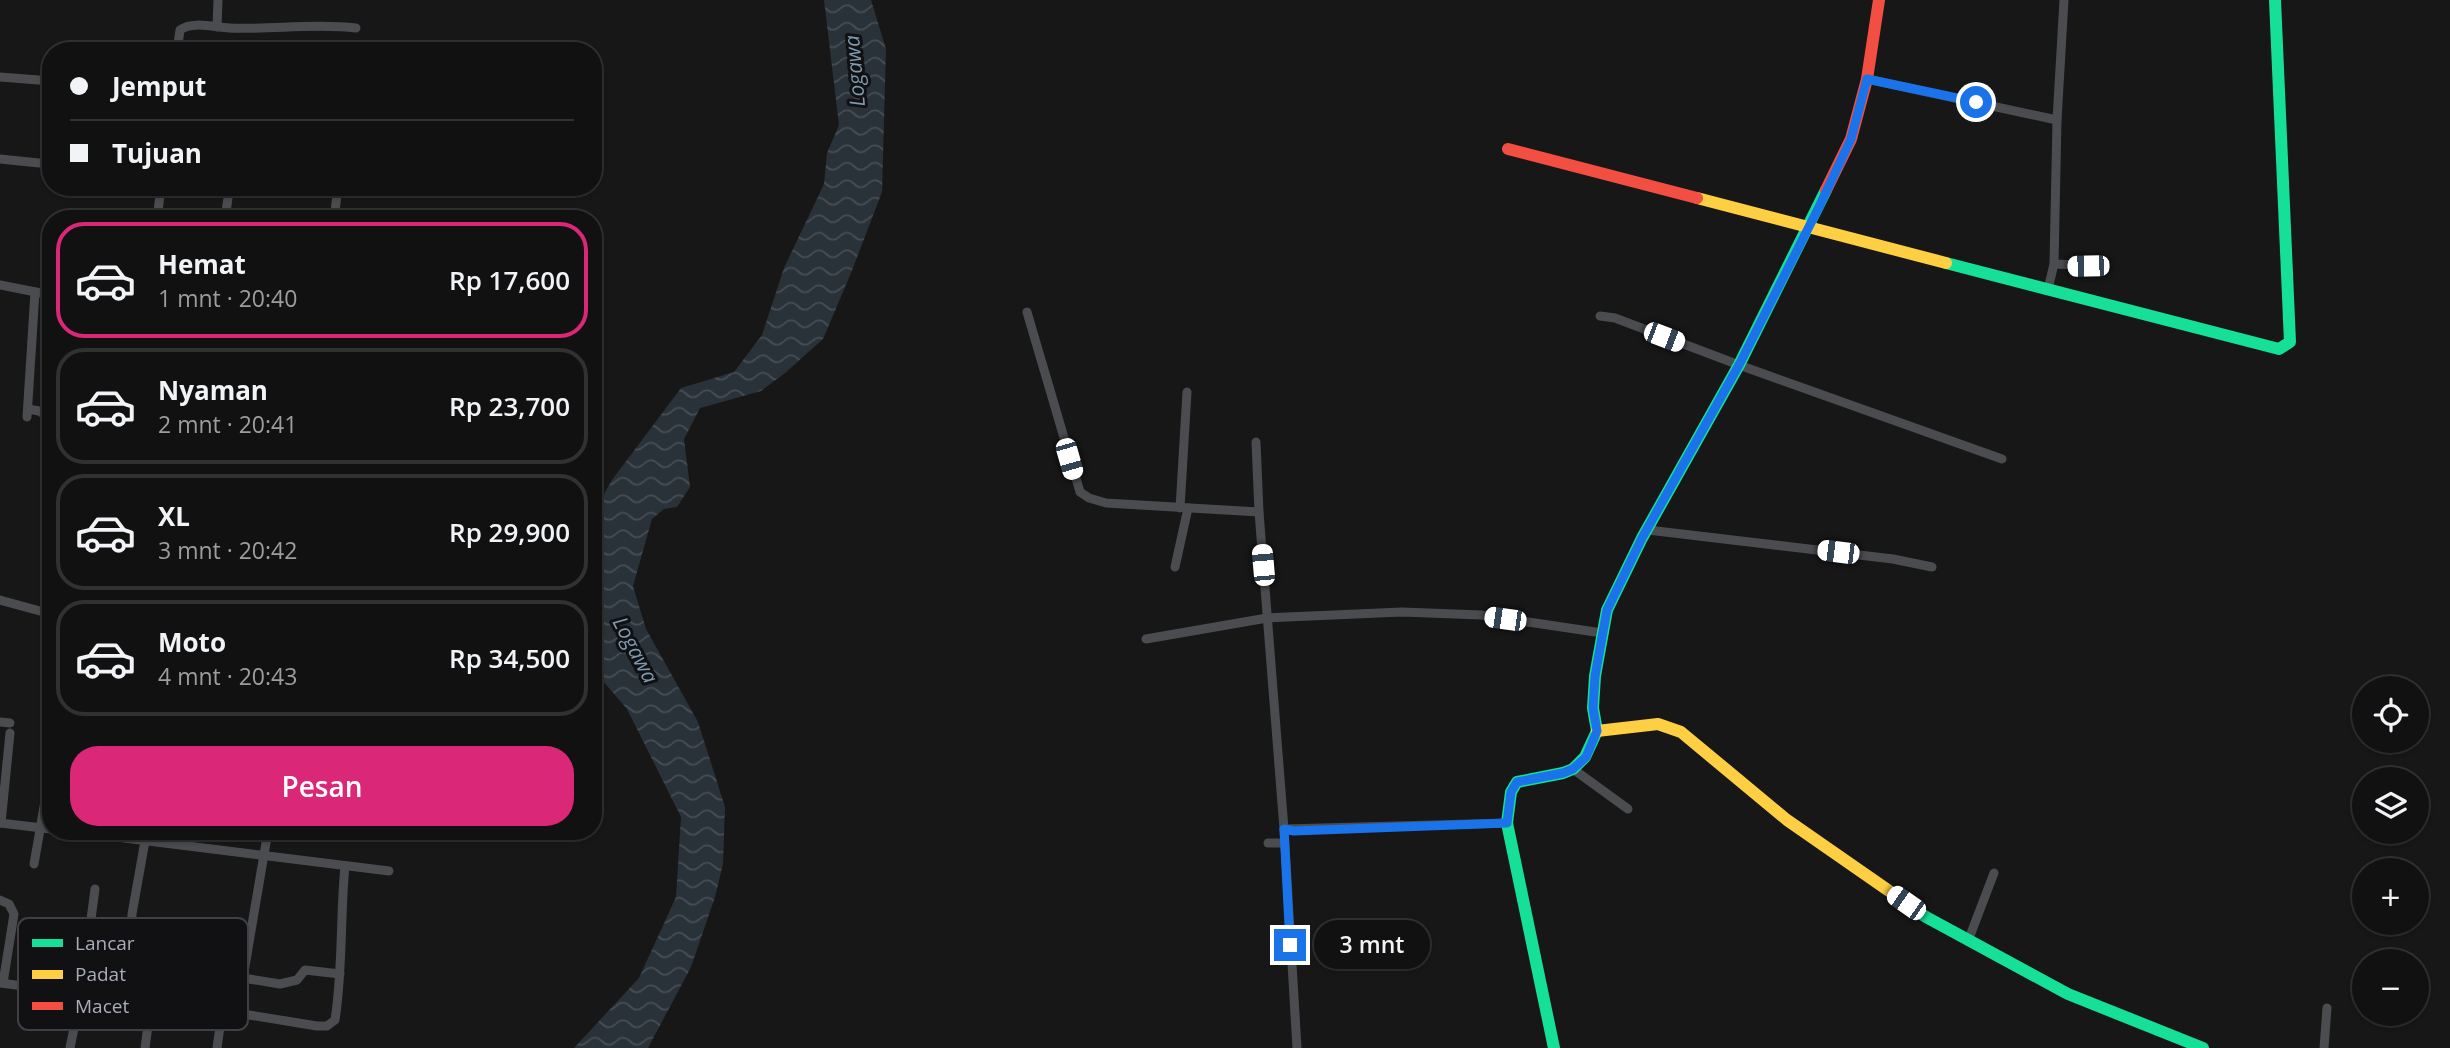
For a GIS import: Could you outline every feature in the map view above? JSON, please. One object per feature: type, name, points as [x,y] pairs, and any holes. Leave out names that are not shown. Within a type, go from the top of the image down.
[{"type":"street","points":[[217,27],[218,0]]},
{"type":"street","points":[[1555,1048],[1507,823],[1511,792],[1517,782],[1573,769],[1586,757],[1597,731],[1593,708],[1607,610],[1739,365],[1851,139],[1867,79],[1879,0]]},
{"type":"street","points":[[2048,289],[2054,264],[2057,120],[2064,0]]},
{"type":"street","points":[[1508,149],[2279,349],[2290,342],[2275,0]]},
{"type":"street","points":[[179,42],[182,28],[192,25],[356,28]]},
{"type":"street","points":[[0,76],[42,80]]},
{"type":"street","points":[[1867,79],[2057,120]]},
{"type":"street","points":[[0,159],[39,163]]},
{"type":"street","points":[[226,210],[228,198]]},
{"type":"street","points":[[2054,264],[2105,266]]},
{"type":"street","points":[[0,285],[42,293]]},
{"type":"street","points":[[35,292],[27,413],[42,413]]},
{"type":"street","points":[[1027,312],[1080,492],[1088,498],[1106,503],[1259,512]]},
{"type":"street","points":[[1601,316],[1615,318],[2002,459]]},
{"type":"street","points":[[1175,567],[1184,508],[1187,392]]},
{"type":"street","points":[[1256,442],[1297,1048]]},
{"type":"street","points":[[1648,530],[1893,559],[1931,567]]},
{"type":"street","points":[[0,600],[42,612]]},
{"type":"street","points":[[1146,639],[1267,618],[1402,612],[1468,615],[1602,633]]},
{"type":"street","points":[[1597,731],[1658,724],[1681,732],[1787,820],[1926,917],[2067,994],[2203,1048]]},
{"type":"street","points":[[7,726],[1,823],[40,828]]},
{"type":"street","points":[[1573,769],[1628,809]]},
{"type":"street","points":[[34,864],[42,820]]},
{"type":"street","points":[[1284,829],[1294,831],[1507,823]]},
{"type":"street","points":[[139,840],[389,871]]},
{"type":"street","points":[[248,950],[267,840]]},
{"type":"street","points":[[132,918],[145,841]]},
{"type":"street","points":[[1268,843],[1284,842]]},
{"type":"street","points":[[248,1015],[306,1025],[327,1026],[335,1020],[345,866]]},
{"type":"street","points":[[1968,941],[1994,873]]},
{"type":"street","points":[[90,918],[94,889]]},
{"type":"street","points":[[0,900],[9,904],[14,914],[1,983]]},
{"type":"street","points":[[248,979],[280,984],[297,980],[305,970],[340,974]]},
{"type":"street","points":[[2324,1048],[2327,1008]]},
{"type":"street","points":[[70,1048],[74,1030]]},
{"type":"street","points":[[145,1048],[147,1030]]},
{"type":"street","points":[[217,1048],[220,1030]]},
{"type":"water","name":"Logawa","points":[[824,0],[871,0],[886,49],[882,192],[851,273],[823,339],[785,373],[761,391],[700,408],[684,439],[690,487],[677,507],[664,509],[652,519],[633,586],[646,629],[698,722],[725,807],[723,864],[715,897],[691,967],[648,1048],[574,1048],[639,978],[676,897],[681,817],[627,709],[602,680],[602,497],[681,388],[734,372],[762,335],[784,268],[824,184],[827,153],[839,125]]},
{"type":"traffic: fast","points":[[1946,263],[2279,349],[2290,342],[2275,0]]},
{"type":"traffic: fast","points":[[1554,1048],[1507,823],[1511,792],[1517,782],[1563,773],[1573,769],[1585,757],[1597,731],[1593,708],[1595,676],[1607,610],[1642,538],[1739,365],[1826,190]]},
{"type":"traffic: fast","points":[[1905,902],[1926,917],[2068,994],[2203,1048]]},
{"type":"traffic: slow","points":[[1697,198],[1946,263]]},
{"type":"traffic: slow","points":[[1597,731],[1658,724],[1681,732],[1787,820],[1905,902]]},
{"type":"traffic: jam","points":[[1826,190],[1851,139],[1867,79],[1879,0]]},
{"type":"traffic: jam","points":[[1508,149],[1697,198]]},
{"type":"route","points":[[1290,945],[1284,829],[1294,831],[1507,823],[1511,792],[1517,782],[1563,773],[1573,769],[1586,757],[1597,731],[1593,708],[1595,676],[1607,610],[1642,538],[1739,365],[1819,207],[1851,139],[1867,79],[1976,102]]}]
